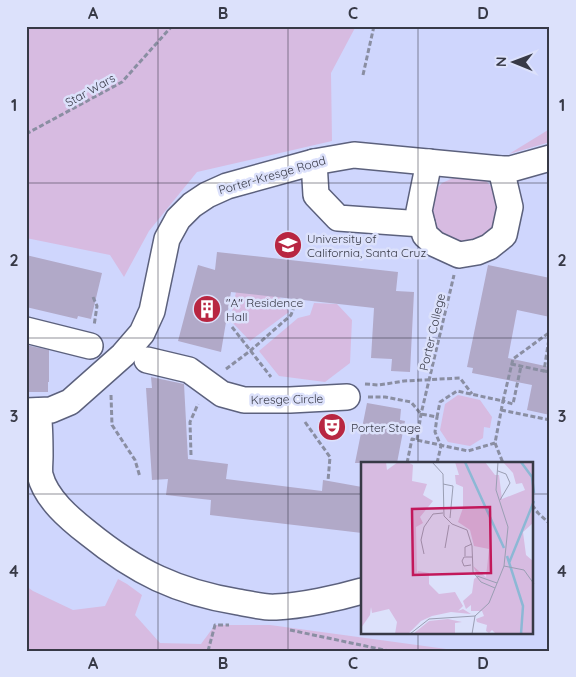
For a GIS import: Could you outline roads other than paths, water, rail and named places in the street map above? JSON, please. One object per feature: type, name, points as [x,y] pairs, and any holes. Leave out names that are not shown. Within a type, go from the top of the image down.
[{"type":"street","name":"Porter-Kresge Road","points":[[32,411],[51,410],[70,402],[123,355],[142,333],[152,311],[167,239],[178,218],[207,195],[227,186],[314,162],[354,155],[502,169],[511,169],[550,158]]},
{"type":"street","points":[[314,162],[316,195],[338,218],[422,224]]},
{"type":"street","points":[[429,162],[419,211],[425,235],[435,244],[458,255],[477,252],[489,247],[504,235],[510,207],[502,169]]},
{"type":"street","points":[[26,330],[90,346]]},
{"type":"street","name":"Kresge Circle","points":[[147,360],[188,370],[222,394],[244,400],[348,397]]},
{"type":"street","points":[[32,411],[40,475],[48,492],[79,526],[109,550],[139,570],[194,593],[275,607],[329,599],[361,591]]},
{"type":"place","name":"University of California, Santa Cruz","points":[[288,245]]},
{"type":"place","name":"\"A\" Residence Hall","points":[[207,309]]},
{"type":"place","name":"Porter Stage","points":[[332,427]]}]
